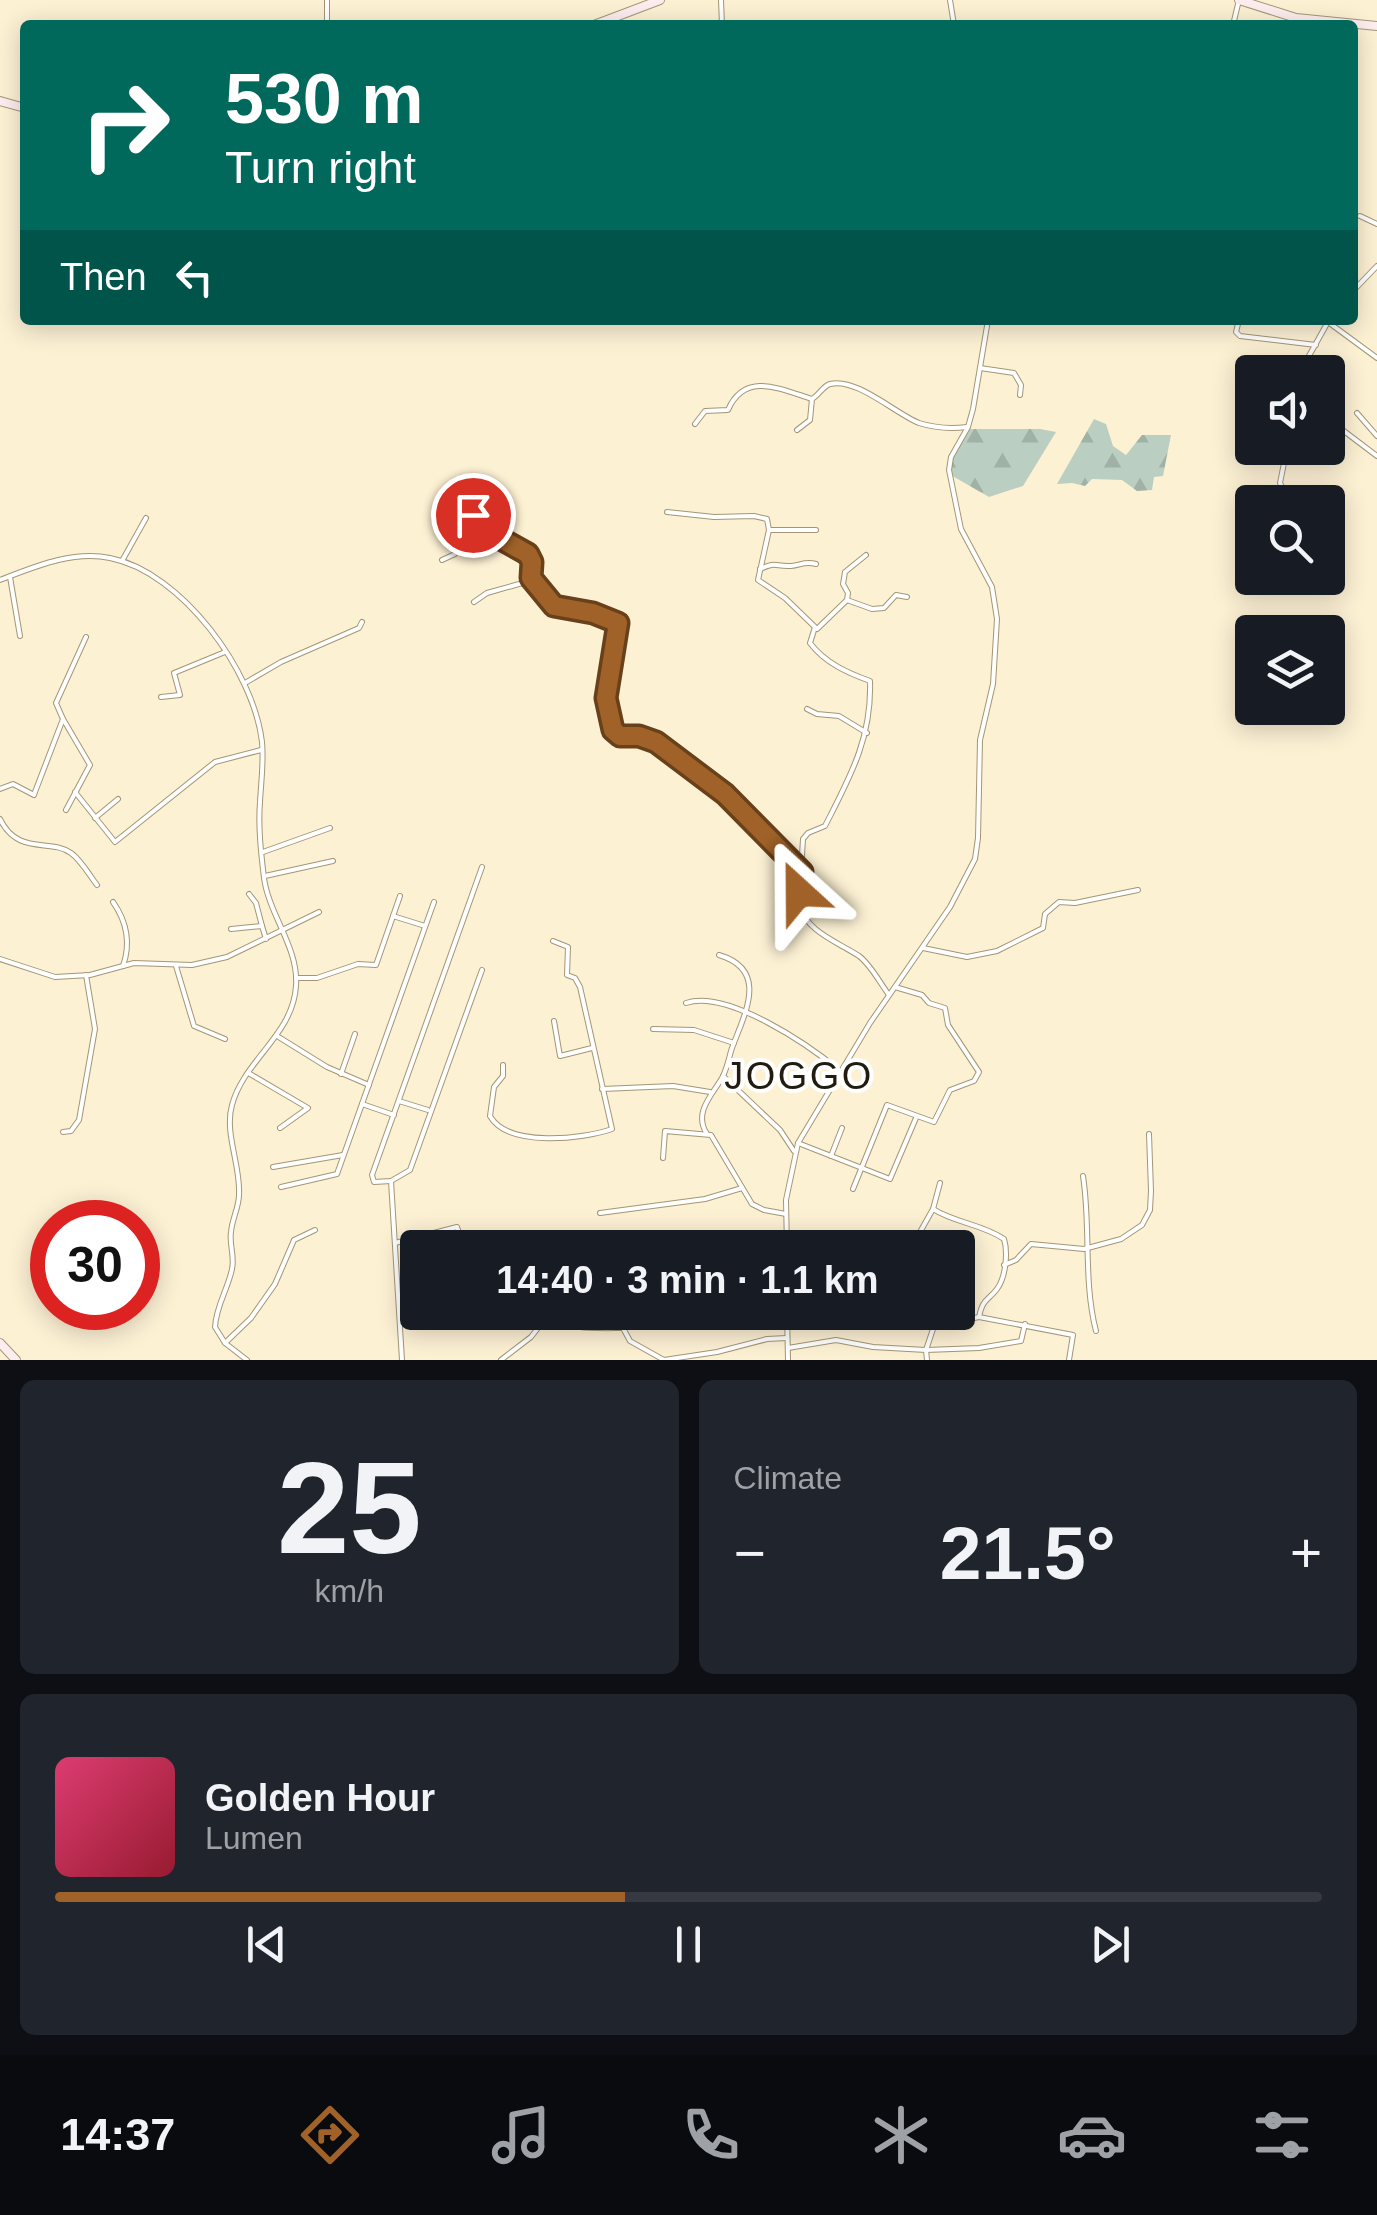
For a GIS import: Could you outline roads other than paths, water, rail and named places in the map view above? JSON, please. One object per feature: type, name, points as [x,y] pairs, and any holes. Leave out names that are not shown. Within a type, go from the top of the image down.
[{"type":"street","points":[[607,20],[660,0]]},
{"type":"street","points":[[1239,0],[1296,18],[1316,20]]},
{"type":"street","points":[[1360,216],[1377,224]]},
{"type":"street","points":[[1358,286],[1377,266]]},
{"type":"street","points":[[786,1230],[788,1178],[798,1143],[840,1072],[957,896],[974,859],[980,740],[995,665],[994,596],[961,530],[950,483],[951,456],[968,427],[987,325]]},
{"type":"street","points":[[1238,325],[1236,332],[1240,336],[1316,345]]},
{"type":"street","points":[[1310,355],[1326,325]]},
{"type":"street","points":[[1333,325],[1377,358]]},
{"type":"street","points":[[980,368],[1014,373],[1021,384],[1020,395]]},
{"type":"street","points":[[797,430],[810,420],[812,399],[826,386],[835,384],[864,392],[918,422],[944,428],[968,427]]},
{"type":"street","points":[[695,424],[705,411],[728,410],[735,395],[746,388],[782,388],[812,399]]},
{"type":"street","points":[[1357,413],[1377,436]]},
{"type":"street","points":[[1345,432],[1377,456]]},
{"type":"street","points":[[450,487],[492,534],[528,554],[533,580],[554,606],[593,613],[618,623],[606,698],[616,734],[656,742],[725,794],[802,872]]},
{"type":"street","points":[[667,512],[767,519],[769,530],[760,582],[817,629]]},
{"type":"street","points":[[442,560],[455,554],[466,520],[473,515]]},
{"type":"street","points":[[122,562],[146,518]]},
{"type":"street","points":[[769,530],[816,530]]},
{"type":"street","points":[[866,555],[845,572],[847,600],[817,629],[810,643],[818,654],[870,682],[867,734],[825,826],[804,835],[799,904],[804,916],[836,944],[860,957],[889,996]]},
{"type":"street","points":[[0,580],[61,559],[98,556],[122,562],[172,587],[245,683],[262,750],[264,876],[293,958],[296,978],[292,1008],[237,1091],[230,1110],[240,1198],[230,1234],[232,1268],[215,1320],[216,1331],[225,1343],[246,1360]]},
{"type":"street","points":[[760,569],[775,562],[790,566],[816,564]]},
{"type":"street","points":[[10,576],[20,636]]},
{"type":"street","points":[[474,602],[487,592],[533,580]]},
{"type":"street","points":[[847,600],[872,609],[886,606],[896,595],[907,598]]},
{"type":"street","points":[[245,683],[281,662],[359,628],[362,622]]},
{"type":"street","points":[[66,810],[90,766],[56,704],[86,636]]},
{"type":"street","points":[[161,697],[180,696],[174,673],[224,652]]},
{"type":"street","points":[[807,709],[839,716],[867,734]]},
{"type":"street","points":[[0,789],[13,784],[34,796],[63,719]]},
{"type":"street","points":[[75,792],[111,840],[118,842],[215,762],[262,750]]},
{"type":"street","points":[[95,818],[118,799]]},
{"type":"street","points":[[0,819],[8,832],[31,845],[59,848],[75,856],[97,886]]},
{"type":"street","points":[[262,852],[330,828]]},
{"type":"street","points":[[264,876],[283,869],[333,862]]},
{"type":"street","points":[[482,867],[372,1176],[377,1183],[391,1181],[410,1170],[482,970]]},
{"type":"street","points":[[922,948],[961,958],[989,953],[1043,928],[1045,914],[1055,904],[1138,890]]},
{"type":"street","points":[[249,894],[256,903],[266,939]]},
{"type":"street","points":[[296,978],[317,978],[358,964],[376,965],[400,896]]},
{"type":"street","points":[[113,902],[127,929],[128,950],[123,966]]},
{"type":"street","points":[[282,1187],[338,1174],[434,902]]},
{"type":"street","points":[[0,959],[49,976],[86,975],[134,963],[202,964],[226,957],[319,912]]},
{"type":"street","points":[[393,916],[425,926]]},
{"type":"street","points":[[231,929],[262,926]]},
{"type":"street","points":[[502,1065],[490,1116],[497,1126],[522,1137],[561,1137],[610,1130],[614,1124],[602,1090],[580,987],[575,978],[567,975],[568,947],[553,941]]},
{"type":"street","points":[[707,1134],[702,1115],[710,1092],[723,1076],[747,1015],[749,990],[745,971],[734,961],[719,956]]},
{"type":"street","points":[[176,966],[194,1026],[225,1039]]},
{"type":"street","points":[[63,1132],[71,1132],[79,1120],[96,1029],[86,975]]},
{"type":"street","points":[[853,1190],[887,1105],[934,1122],[950,1090],[974,1081],[979,1072],[946,1022],[945,1008],[930,1003],[922,995],[895,987]]},
{"type":"street","points":[[686,1003],[704,999],[799,1038],[840,1072]]},
{"type":"street","points":[[554,1021],[560,1056],[592,1048]]},
{"type":"street","points":[[653,1029],[694,1030],[734,1044]]},
{"type":"street","points":[[341,1074],[355,1034]]},
{"type":"street","points":[[277,1036],[341,1074],[369,1085]]},
{"type":"street","points":[[250,1074],[308,1108],[280,1128]]},
{"type":"street","points":[[723,1076],[780,1130],[794,1151]]},
{"type":"street","points":[[602,1090],[673,1086],[710,1092]]},
{"type":"street","points":[[399,1101],[430,1110]]},
{"type":"street","points":[[362,1104],[394,1115]]},
{"type":"street","points":[[798,1143],[890,1179],[917,1117]]},
{"type":"street","points":[[831,1156],[842,1128]]},
{"type":"street","points":[[663,1158],[665,1132],[707,1134],[715,1138],[723,1159],[758,1208],[786,1214]]},
{"type":"street","points":[[1004,1265],[1016,1260],[1032,1244],[1089,1248],[1121,1239],[1147,1219],[1152,1172],[1149,1134]]},
{"type":"street","points":[[272,1167],[343,1154]]},
{"type":"street","points":[[1083,1176],[1090,1307],[1096,1330]]},
{"type":"street","points":[[391,1181],[400,1308]]},
{"type":"street","points":[[922,1230],[934,1208],[940,1183]]},
{"type":"street","points":[[600,1214],[705,1199],[742,1188]]},
{"type":"street","points":[[934,1208],[1004,1238],[1006,1250],[1000,1284],[982,1304],[979,1317]]},
{"type":"street","points":[[225,1343],[251,1318],[274,1284],[294,1240],[315,1230]]},
{"type":"street","points":[[395,1243],[400,1242]]},
{"type":"street","points":[[500,1360],[531,1337],[546,1314],[560,1322],[623,1328],[630,1342],[665,1360],[787,1338]]},
{"type":"street","points":[[927,1360],[934,1326],[979,1317],[1074,1334],[1069,1360]]},
{"type":"street","points":[[788,1348],[836,1340],[926,1350],[979,1348],[1021,1341],[1025,1324]]},
{"type":"street","points":[[401,1330],[402,1360]]},
{"type":"street","points":[[787,1330],[788,1360]]},
{"type":"street","points":[[0,1343],[16,1360]]},
{"type":"district","name":"JOGGO","points":[[799,1076]]}]
